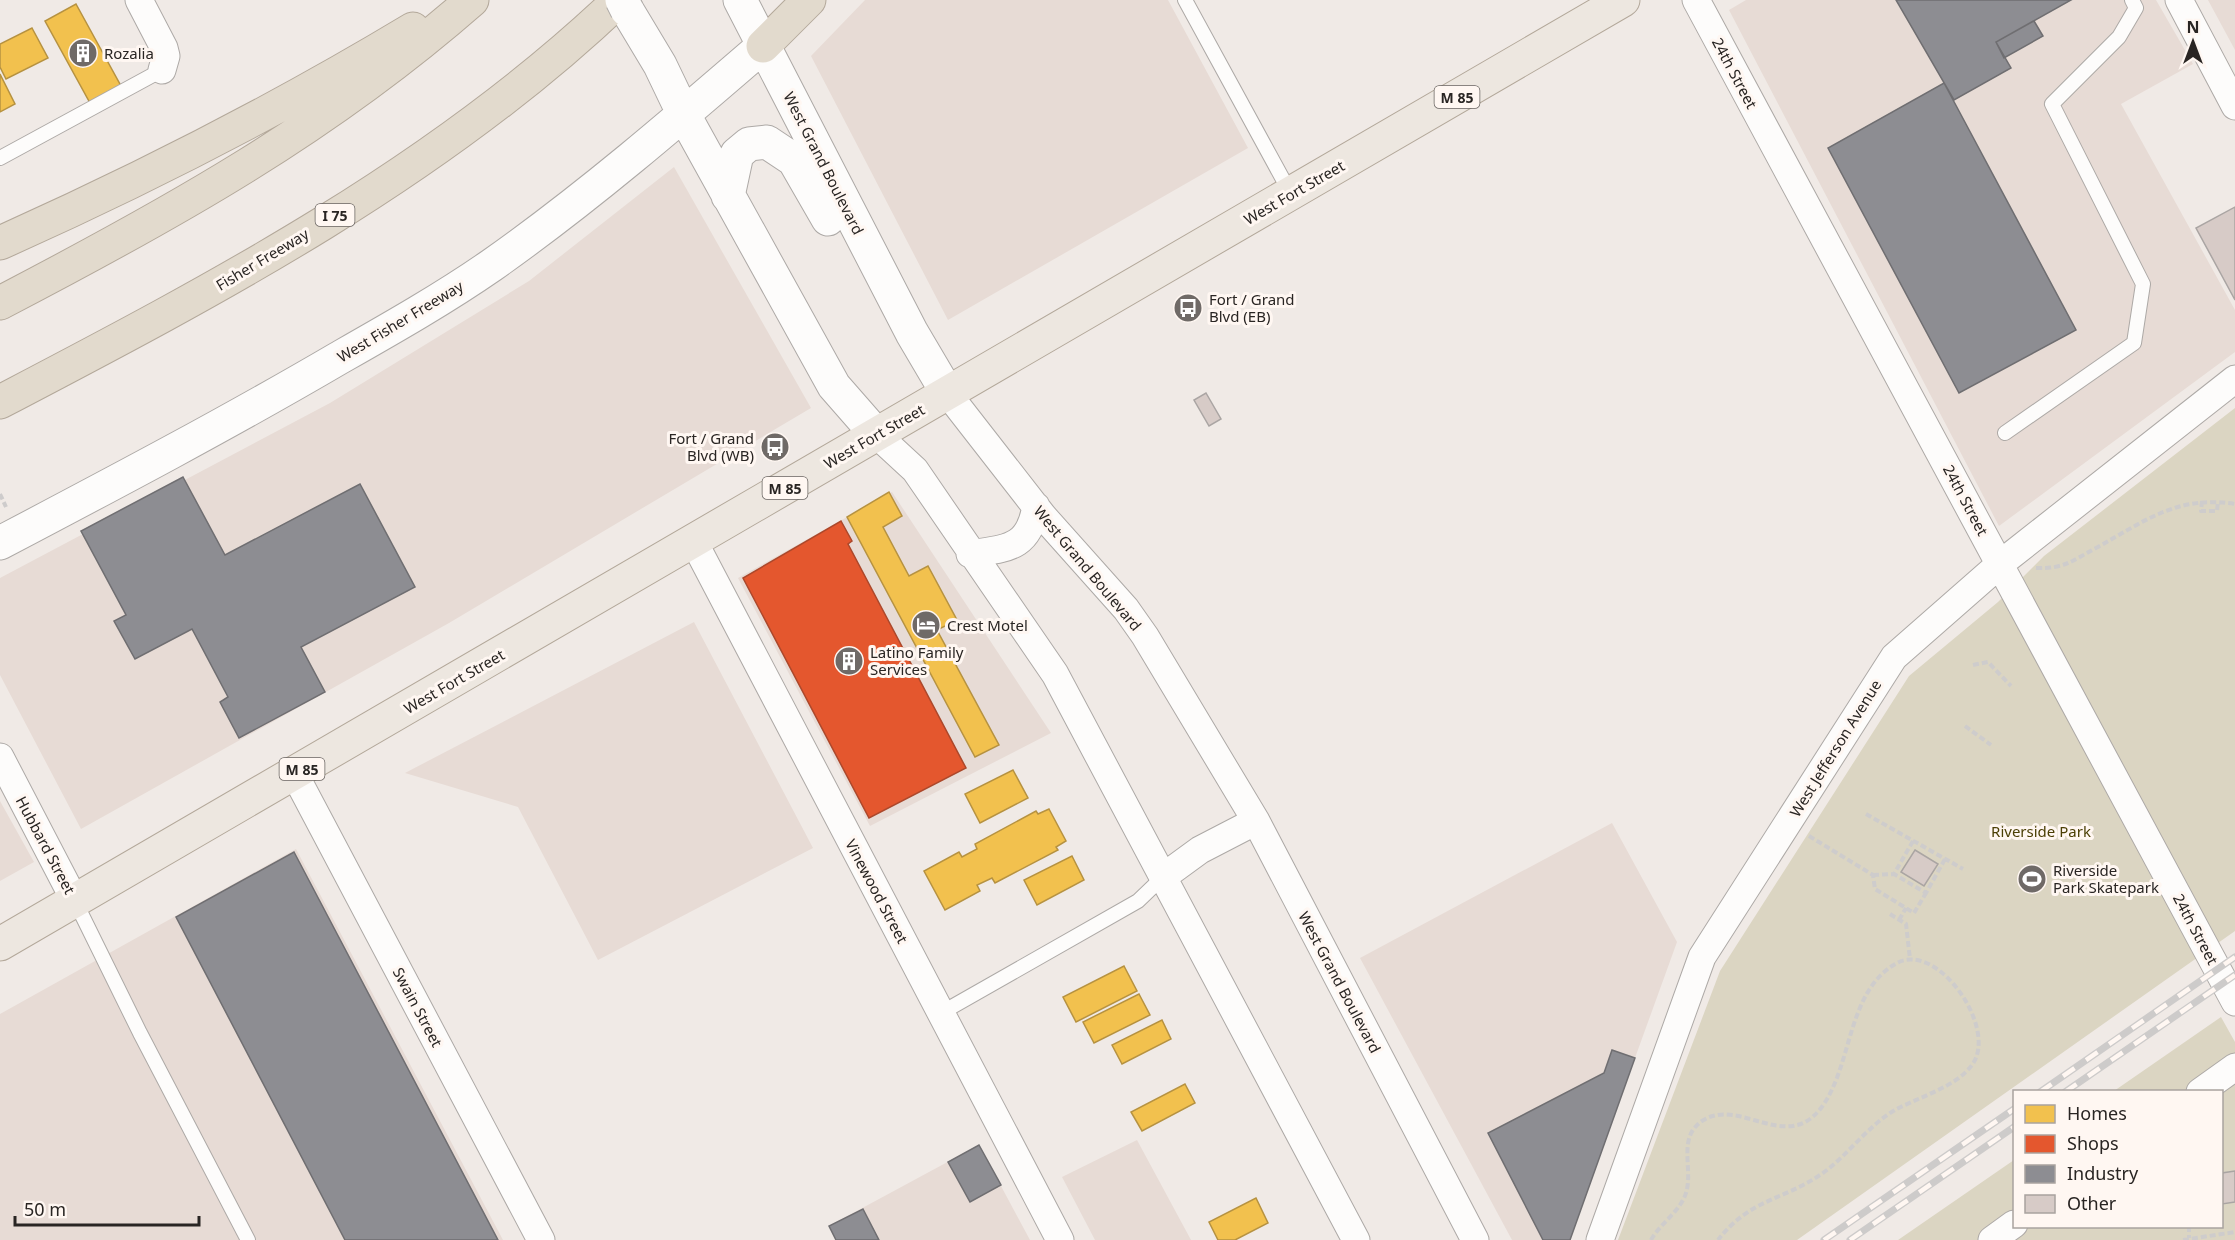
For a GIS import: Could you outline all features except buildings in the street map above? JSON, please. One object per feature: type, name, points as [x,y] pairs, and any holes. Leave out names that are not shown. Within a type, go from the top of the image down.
[{"type":"highway","points":[[0,243],[78,208],[199,148],[460,0]]},
{"type":"highway","points":[[0,303],[182,207],[254,163],[401,60],[472,0]]},
{"type":"highway","name":"Fisher Freeway","points":[[0,402],[236,276],[390,182],[482,114],[620,0]]},
{"type":"highway","points":[[570,42],[627,0]]},
{"type":"highway","points":[[763,46],[809,0]]},
{"type":"highway","points":[[0,418],[81,359]]},
{"type":"main road","name":"West Fort Street","points":[[0,944],[1623,0]]},
{"type":"street","points":[[139,0],[164,48],[166,56],[162,70]]},
{"type":"street","points":[[620,0],[660,65],[684,115],[834,386],[876,434],[915,470],[970,554],[1054,674],[1356,1240]]},
{"type":"street","name":"24th Street","points":[[1696,0],[2235,1002]]},
{"type":"street","points":[[2179,0],[2235,106]]},
{"type":"street","name":"West Grand Boulevard","points":[[742,5],[912,333],[948,394],[1036,506],[1126,609],[1256,821],[1475,1240]]},
{"type":"street","name":"West Fisher Freeway","points":[[0,543],[251,409],[399,324],[490,266],[566,211],[684,115],[763,46]]},
{"type":"street","points":[[728,196],[733,163],[742,148],[757,142],[767,142],[785,152],[802,172],[859,276],[912,333]]},
{"type":"street","name":"West Jefferson Avenue","points":[[1600,1240],[1702,957],[1894,657],[2000,564],[2235,379]]},
{"type":"street","points":[[970,554],[999,550],[1023,540],[1033,522],[1036,506]]},
{"type":"street","name":"Vinewood Street","points":[[694,542],[1060,1240]]},
{"type":"street","name":"Hubbard Street","points":[[0,757],[75,901]]},
{"type":"street","name":"Swain Street","points":[[294,773],[542,1240]]},
{"type":"street","points":[[1163,877],[1200,850],[1256,821]]},
{"type":"street","points":[[2203,1090],[2235,1066]]},
{"type":"street","points":[[1992,1240],[2013,1225]]},
{"type":"lane","points":[[1185,0],[1291,194]]},
{"type":"lane","points":[[2005,433],[2134,343],[2143,284],[2052,104],[2119,38],[2136,8],[2132,0]]},
{"type":"lane","points":[[0,158],[162,70]]},
{"type":"lane","points":[[941,1013],[1138,901],[1163,877]]},
{"type":"lane","points":[[75,901],[140,1033],[248,1240]]},
{"type":"path","points":[[0,494],[7,506]]},
{"type":"path","points":[[2202,501],[2201,511],[2217,511],[2218,502]]},
{"type":"path","points":[[2028,568],[2058,569],[2160,512],[2182,504],[2202,501],[2235,504]]},
{"type":"path","points":[[1973,665],[1988,662],[2011,686]]},
{"type":"path","points":[[1965,726],[1991,745]]},
{"type":"path","points":[[1866,814],[1963,869]]},
{"type":"path","points":[[1788,823],[1874,875],[1894,874],[1926,893]]},
{"type":"path","points":[[1894,874],[1913,841]]},
{"type":"path","points":[[1874,875],[1875,889],[1914,913],[1945,859]]},
{"type":"path","points":[[1899,920],[1906,908]]},
{"type":"path","points":[[1890,914],[1906,924],[1910,959]]},
{"type":"path","points":[[1651,1240],[1684,1197],[1688,1184],[1687,1148],[1695,1128],[1702,1121],[1720,1115],[1786,1127],[1813,1117],[1825,1102],[1840,1073],[1868,993],[1891,967],[1910,959],[1926,962],[1938,970],[1957,989],[1970,1008],[1980,1048],[1972,1065],[1958,1078],[1883,1118],[1820,1175],[1749,1210],[1732,1223],[1718,1240]]},
{"type":"path","points":[[2189,1228],[2189,1238]]},
{"type":"path","points":[[2183,1240],[2235,1232]]},
{"type":"shaded area","points":[[865,0],[1168,0],[1248,148],[948,320],[811,56]]},
{"type":"shaded area","points":[[1746,0],[2156,0],[2193,64],[2121,104],[2235,310],[2235,352],[1999,526],[1729,10]]},
{"type":"shaded area","points":[[2208,0],[2235,0],[2235,50]]},
{"type":"shaded area","points":[[674,167],[811,408],[449,623],[81,829],[0,675],[0,578],[330,403],[529,281]]},
{"type":"shaded area","points":[[892,492],[1051,733],[870,826],[738,578]]},
{"type":"shaded area","points":[[694,622],[813,848],[598,960],[518,807],[405,773]]},
{"type":"shaded area","points":[[0,801],[34,862],[0,881]]},
{"type":"shaded area","points":[[1612,823],[1677,942],[1569,1240],[1512,1240],[1360,958]]},
{"type":"shaded area","points":[[296,849],[503,1240],[0,1240],[0,1014]]},
{"type":"shaded area","points":[[1137,1140],[1191,1240],[1095,1240],[1062,1177]]},
{"type":"shaded area","points":[[979,1145],[1030,1240],[836,1240],[829,1226]]},
{"type":"green space","name":"Riverside Park","points":[[2235,408],[2235,931],[1797,1240],[1618,1240],[1720,971],[1909,676],[1998,602],[2044,556]]},
{"type":"green space","points":[[2221,1017],[2235,1042],[2235,1240],[1898,1240],[2013,1161],[2013,1228],[2223,1228],[2223,1090],[2115,1090]]},
{"type":"railway","points":[[2043,1090],[2235,957]]},
{"type":"railway","points":[[2068,1090],[2235,975]]},
{"type":"railway","points":[[1824,1240],[2013,1110]]},
{"type":"railway","points":[[1850,1240],[2013,1128]]},
{"type":"place","name":"Rozalia","points":[[83,53]]},
{"type":"place","name":"Fort / Grand Blvd (EB)","points":[[1188,308]]},
{"type":"place","name":"Fort / Grand Blvd (WB)","points":[[775,447]]},
{"type":"place","name":"Crest Motel","points":[[926,625]]},
{"type":"place","name":"Latino Family Services","points":[[849,661]]},
{"type":"place","name":"Riverside Park Skatepark","points":[[2032,879]]}]
